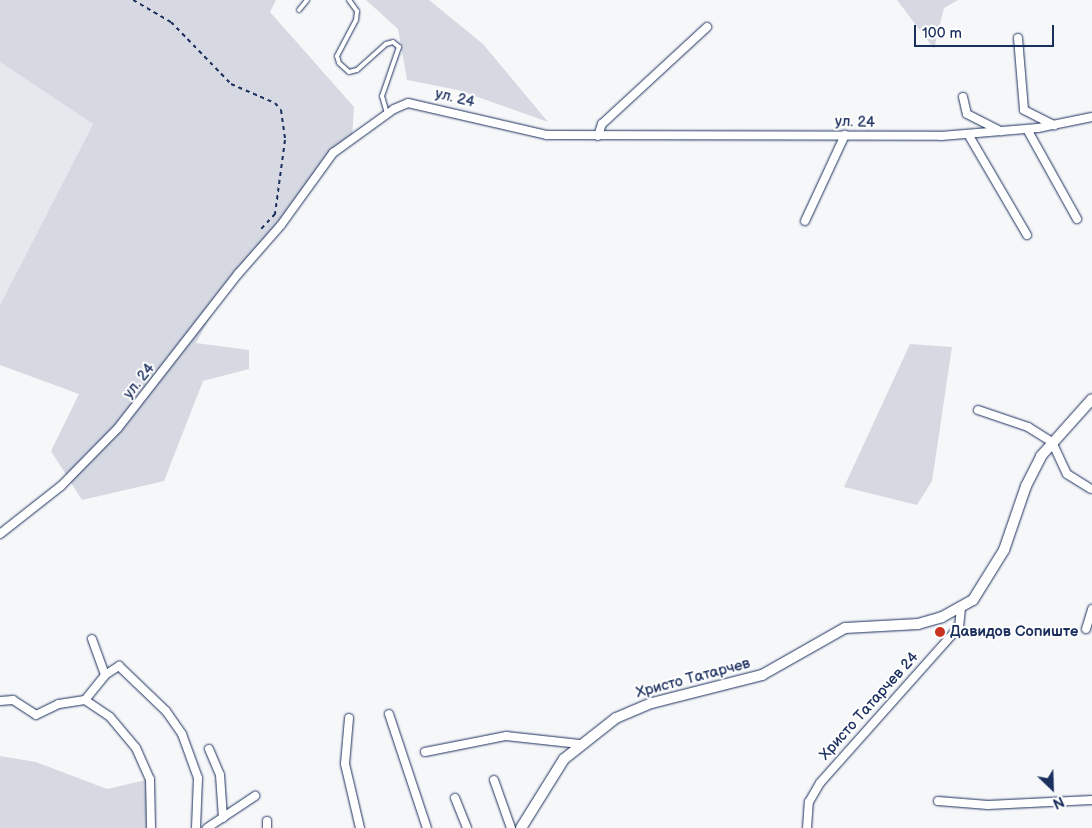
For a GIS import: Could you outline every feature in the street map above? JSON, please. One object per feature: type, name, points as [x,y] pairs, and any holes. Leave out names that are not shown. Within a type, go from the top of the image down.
[{"type":"main road","name":"Христо Татарчев","points":[[521,828],[564,759],[580,744],[635,708],[762,675],[845,628],[918,624],[961,608],[991,576],[1034,468],[1052,442],[1092,399]]},
{"type":"street","points":[[598,136],[602,124],[707,27]]},
{"type":"street","points":[[1018,38],[1024,110],[1054,125]]},
{"type":"street","points":[[963,97],[967,114],[1003,132]]},
{"type":"street","name":"ул. 24","points":[[0,534],[61,486],[118,428],[238,274],[281,225],[323,165],[387,113],[408,103],[423,104],[547,135],[968,134],[1027,129],[1092,117]]},
{"type":"street","points":[[1027,129],[1077,219]]},
{"type":"street","points":[[968,134],[1027,235]]},
{"type":"street","points":[[806,221],[845,135]]},
{"type":"street","points":[[978,410],[1028,426],[1052,442],[1067,474],[1091,490]]},
{"type":"street","name":"Христо Татарчев 24","points":[[807,828],[809,802],[820,783],[959,627],[961,608]]},
{"type":"street","points":[[1086,628],[1092,609]]},
{"type":"street","points":[[92,639],[105,674]]},
{"type":"street","points":[[0,701],[13,700],[36,715],[59,704],[85,700],[105,674],[120,666],[126,669],[177,727],[198,778],[196,828]]},
{"type":"street","points":[[85,700],[119,726],[144,763],[152,793],[151,828]]},
{"type":"street","points":[[389,714],[427,828]]},
{"type":"street","points":[[349,718],[345,764],[360,828]]},
{"type":"street","points":[[425,752],[506,736],[580,744]]},
{"type":"street","points":[[209,749],[220,775],[223,818]]},
{"type":"street","points":[[494,780],[511,828]]},
{"type":"street","points":[[207,828],[255,796]]},
{"type":"street","points":[[455,798],[467,828]]},
{"type":"street","points":[[938,801],[988,805],[1092,800]]},
{"type":"lane","points":[[299,10],[307,0]]},
{"type":"lane","points":[[349,0],[357,11],[356,20],[337,56],[339,63],[349,72],[357,70],[386,44],[393,42],[399,47],[382,96],[387,113]]},
{"type":"path","points":[[133,0],[171,22],[231,84],[275,103],[281,110],[285,140],[274,214],[261,229]]},
{"type":"shaded area","points":[[0,0],[276,0],[270,12],[354,107],[352,141],[327,159],[282,225],[223,294],[196,343],[249,350],[249,369],[203,381],[164,481],[82,500],[51,451],[79,394],[0,365],[0,305],[93,124],[0,62]]},
{"type":"shaded area","points":[[366,0],[429,0],[483,44],[548,122],[458,90],[407,80],[398,29]]},
{"type":"shaded area","points":[[897,0],[958,0],[944,8],[934,49]]},
{"type":"shaded area","points":[[0,62],[93,124],[0,305]]},
{"type":"shaded area","points":[[910,344],[952,347],[932,481],[917,505],[844,487]]},
{"type":"shaded area","points":[[0,756],[36,762],[107,789],[150,779],[151,828],[0,828]]},
{"type":"place","name":"Давидов Сопиште","points":[[940,632]]}]
